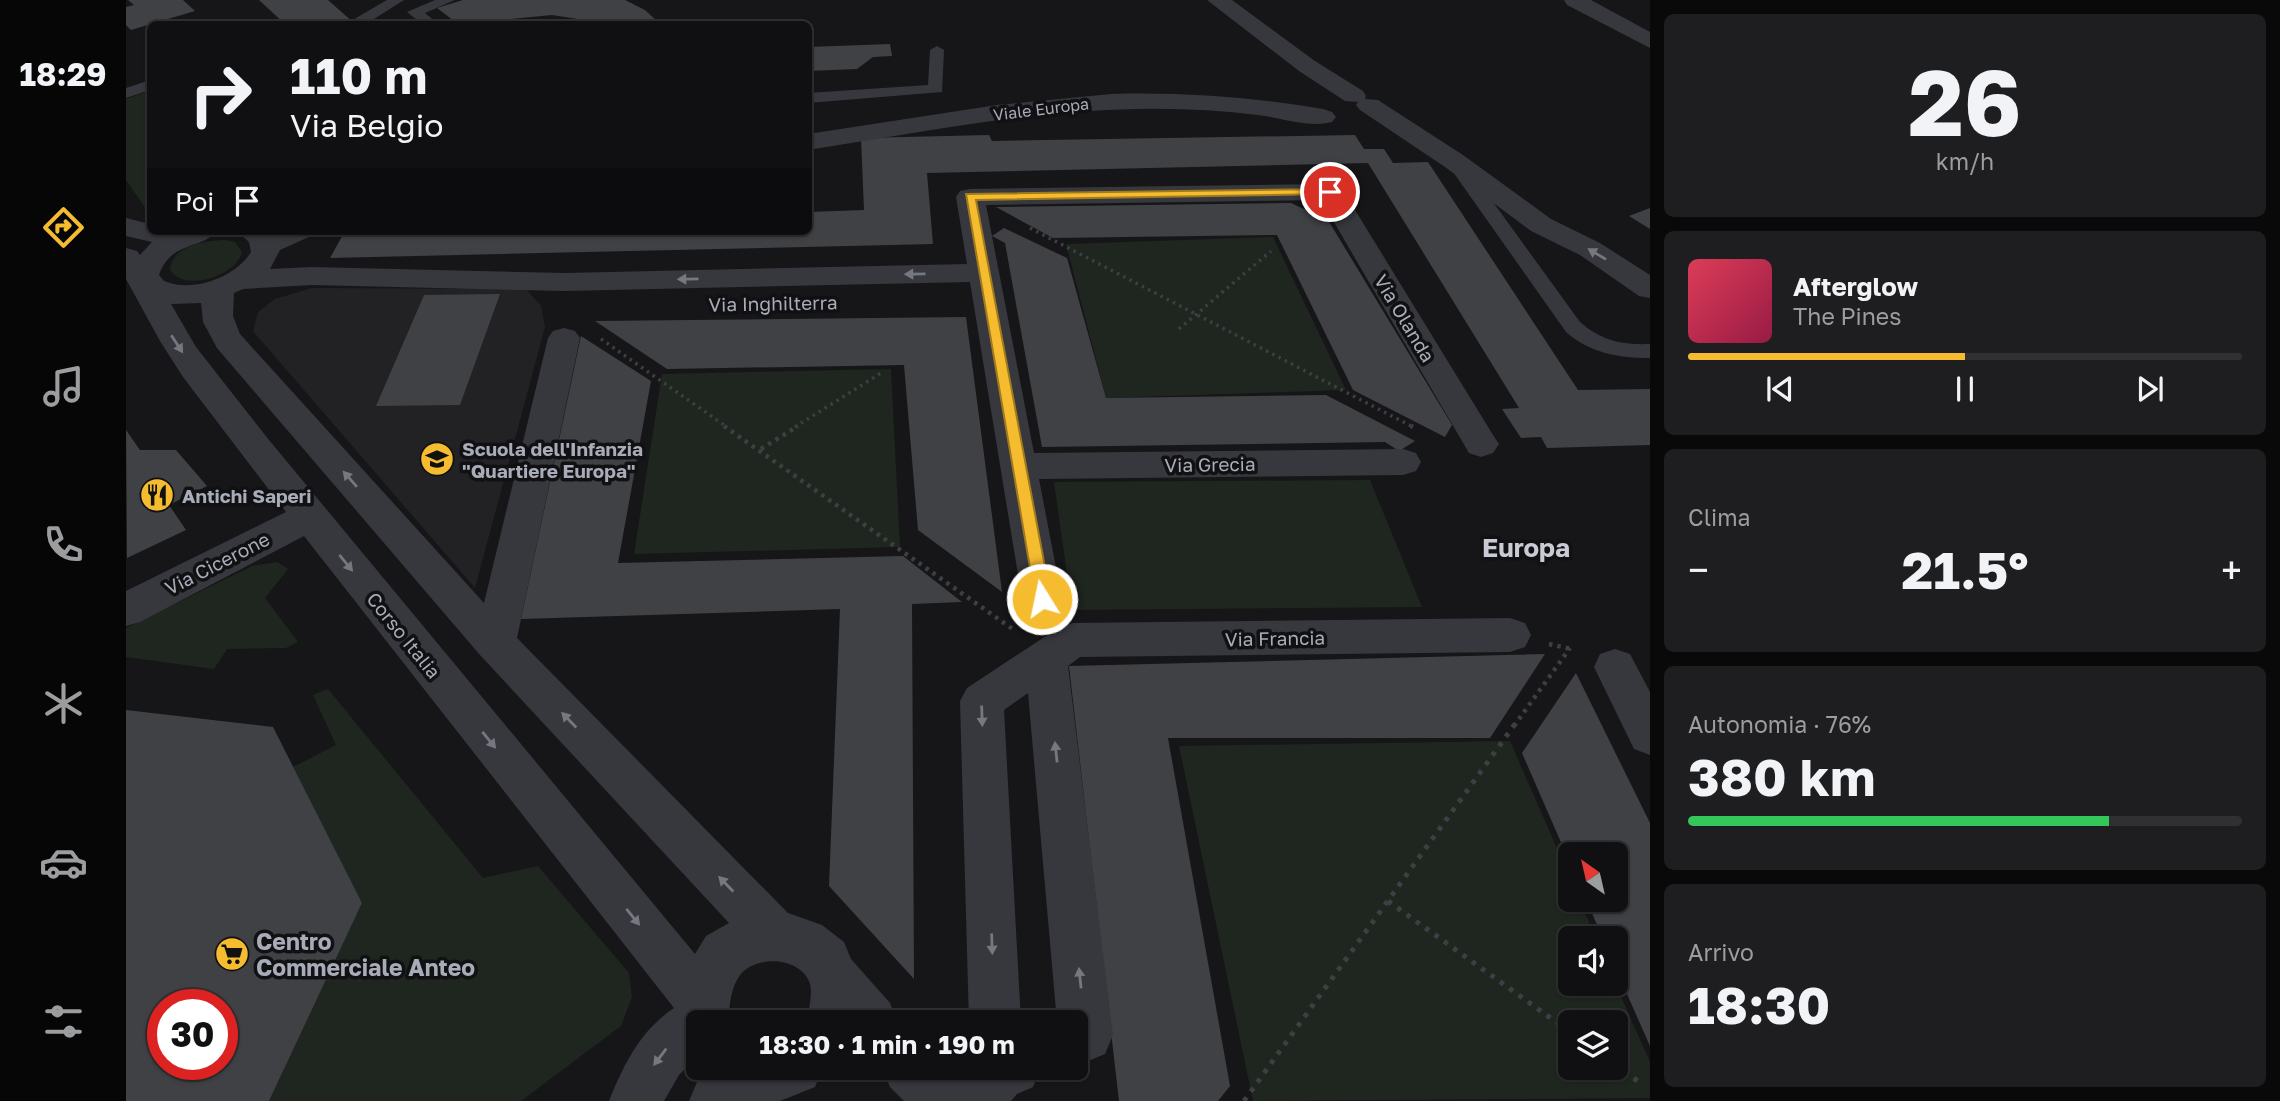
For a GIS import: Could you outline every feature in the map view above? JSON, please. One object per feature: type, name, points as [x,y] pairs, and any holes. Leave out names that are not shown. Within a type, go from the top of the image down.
[{"type":"street","points":[[1218,0],[1307,66],[1341,111]]},
{"type":"street","points":[[1575,0],[1650,41]]},
{"type":"street","points":[[1307,66],[1341,111]]},
{"type":"street","name":"Viale Europa","points":[[812,141],[1086,103],[1171,101],[1341,111],[1427,145],[1454,161],[1541,225],[1590,249],[1650,289]]},
{"type":"street","name":"Via Olanda","points":[[970,197],[1330,192],[1481,444]]},
{"type":"street","points":[[970,197],[1042,599]]},
{"type":"street","name":"Viale Europa","points":[[1541,225],[1555,246],[1580,271],[1650,313]]},
{"type":"street","points":[[126,227],[147,230]]},
{"type":"street","points":[[136,270],[144,275],[153,256],[190,235]]},
{"type":"street","points":[[288,235],[261,245],[255,270],[229,285],[215,314],[228,341],[495,643],[774,934]]},
{"type":"street","name":"Via Inghilterra","points":[[261,245],[311,276]]},
{"type":"street","name":"Via Inghilterra","points":[[136,270],[155,290],[183,296],[229,285],[311,276],[565,282],[602,306],[986,286]]},
{"type":"street","name":"Corso Italia","points":[[136,270],[181,351],[695,1010]]},
{"type":"street","points":[[495,643],[565,338]]},
{"type":"street","name":"Via Grecia","points":[[1018,466],[1403,462]]},
{"type":"street","name":"Via Cicerone","points":[[126,610],[309,517]]},
{"type":"street","name":"Via Francia","points":[[995,1010],[982,701],[1073,640],[1510,635]]},
{"type":"street","points":[[1046,659],[1083,1010]]},
{"type":"street","points":[[1615,667],[1650,735]]},
{"type":"street","points":[[702,1010],[707,980],[719,961],[734,947],[754,937],[774,934],[793,937],[810,945],[823,959],[833,999],[851,1010]]},
{"type":"street","points":[[636,1101],[648,1073],[675,1038],[686,1030]]},
{"type":"street","points":[[716,1101],[751,1080]]},
{"type":"lane","points":[[361,21],[397,0]]},
{"type":"lane","points":[[427,21],[414,12],[448,0]]},
{"type":"lane","points":[[812,98],[936,89],[937,50]]},
{"type":"lane","points":[[126,93],[147,86]]},
{"type":"lane","points":[[1454,161],[1573,327],[1593,344],[1607,348],[1650,351]]},
{"type":"path","points":[[970,197],[1443,442],[1481,444]]},
{"type":"path","points":[[1179,329],[1271,251]]},
{"type":"path","points":[[601,338],[1010,626]]},
{"type":"path","points":[[761,450],[881,373]]},
{"type":"path","points":[[1510,635],[1570,648],[1615,667]]},
{"type":"path","points":[[1244,1101],[1570,648]]},
{"type":"path","points":[[1388,901],[1558,1023]]},
{"type":"path","points":[[1628,1074],[1639,1082]]},
{"type":"shaded area","points":[[147,92],[147,211],[126,180],[126,99]]},
{"type":"shaded area","points":[[1273,237],[1346,390],[1106,398],[1066,244]]},
{"type":"shaded area","points":[[226,240],[235,242],[242,252],[238,261],[221,274],[198,281],[177,277],[170,270],[176,255],[183,250],[200,243]]},
{"type":"shaded area","name":"Scuola dell'Infanzia \"Quartiere Europa\"","points":[[312,288],[526,289],[541,306],[545,327],[475,588],[253,331],[258,312],[275,299]]},
{"type":"shaded area","points":[[891,369],[900,547],[634,554],[662,374]]},
{"type":"shaded area","points":[[1370,480],[1422,607],[1072,610],[1054,482]]},
{"type":"shaded area","points":[[277,562],[288,569],[265,598],[298,642],[286,648],[227,649],[214,669],[126,657],[126,628],[252,566]]},
{"type":"shaded area","points":[[328,689],[483,878],[538,866],[629,973],[632,997],[621,1026],[521,1101],[269,1101],[362,903],[293,767],[336,745],[313,695]]},
{"type":"shaded area","points":[[1510,741],[1558,851],[1558,912],[1584,912],[1591,926],[1558,926],[1558,996],[1621,996],[1627,1010],[1558,1010],[1558,1080],[1628,1080],[1628,1012],[1650,1062],[1650,1098],[1253,1101],[1179,746]]},
{"type":"building","points":[[128,0],[183,0],[195,11],[161,21],[147,21],[147,25],[131,30],[126,25],[126,7],[134,5]]},
{"type":"building","points":[[259,0],[328,0],[352,21],[282,21]]},
{"type":"building","points":[[463,0],[625,0],[645,10],[657,21],[586,21],[552,15],[489,21],[454,21],[437,8]]},
{"type":"building","points":[[890,44],[892,56],[873,57],[857,69],[812,71],[812,47]]},
{"type":"building","points":[[989,135],[992,141],[1355,135],[1364,149],[1384,149],[1393,163],[1428,162],[1578,390],[1650,389],[1650,445],[1547,448],[1541,437],[1521,438],[1502,409],[1519,408],[1368,163],[927,173],[933,244],[330,258],[343,235],[812,235],[812,212],[864,210],[861,138]]},
{"type":"building","points":[[1291,203],[1328,220],[1452,425],[1445,437],[1353,390],[1277,235],[1053,238],[996,207]]},
{"type":"building","points":[[1650,208],[1650,229],[1629,216]]},
{"type":"building","points":[[1004,228],[1067,258],[1106,398],[1326,395],[1415,441],[1399,451],[1385,442],[1042,447],[1005,243],[992,236]]},
{"type":"building","points":[[500,294],[460,405],[376,406],[424,295]]},
{"type":"building","points":[[966,317],[1002,592],[918,530],[904,365],[667,369],[595,321]]},
{"type":"building","points":[[581,336],[651,381],[618,563],[903,556],[962,602],[912,604],[914,979],[829,886],[840,609],[521,619]]},
{"type":"building","name":"Antichi Saperi","points":[[126,430],[140,450],[176,450],[207,486],[169,505],[186,530],[127,558]]},
{"type":"building","points":[[1545,654],[1490,738],[1168,738],[1230,1086],[1218,1101],[1119,1101],[1069,666]]},
{"type":"building","points":[[1576,673],[1650,823],[1650,1046],[1628,996],[1628,926],[1598,926],[1591,912],[1628,912],[1628,842],[1561,842],[1522,753]]},
{"type":"building","name":"Centro Commerciale Anteo","points":[[126,710],[273,727],[362,903],[269,1101],[126,1101]]},
{"type":"place","name":"Scuola dell'Infanzia \"Quartiere Europa\"","points":[[437,459]]},
{"type":"place","name":"Antichi Saperi","points":[[157,495]]},
{"type":"place","name":"Centro Commerciale Anteo","points":[[232,954]]},
{"type":"district","name":"Europa","points":[[1526,547]]},
{"type":"route","points":[[1042,599],[970,197],[1330,192]]}]
